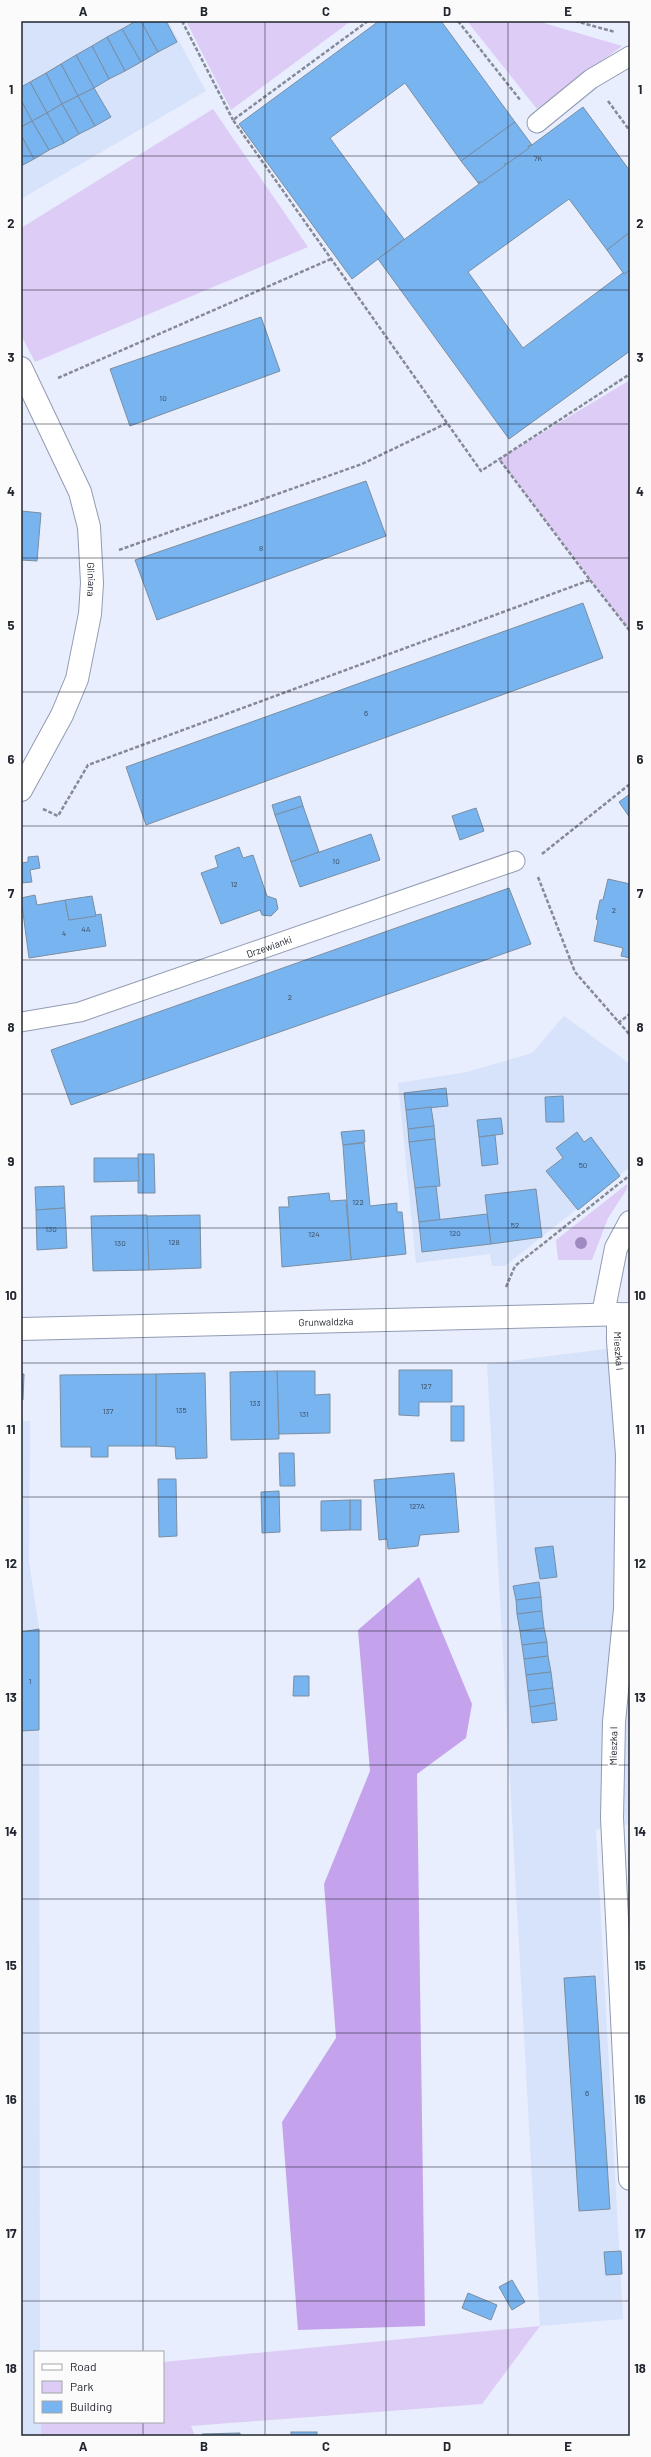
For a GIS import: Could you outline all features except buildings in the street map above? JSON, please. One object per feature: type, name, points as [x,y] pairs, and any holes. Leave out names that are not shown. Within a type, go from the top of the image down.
[{"type":"street","name":"Gliniana","points":[[21,368],[80,492],[89,527],[92,562],[90,614],[77,678],[62,715],[21,790]]},
{"type":"street","name":"Mieszka I","points":[[630,1222],[616,1248],[618,1341],[627,1455],[625,1609],[614,1722],[612,1818],[630,2179]]},
{"type":"street","name":"Grunwaldzka","points":[[21,1329],[617,1314]]},
{"type":"lane","points":[[537,123],[592,79],[630,56]]},
{"type":"lane","name":"Drzewianki","points":[[21,1022],[80,1012],[523,861]]},
{"type":"path","points":[[182,21],[233,120],[482,471],[630,374]]},
{"type":"path","points":[[233,120],[368,21]]},
{"type":"path","points":[[458,21],[522,103]]},
{"type":"path","points":[[575,21],[616,33]]},
{"type":"path","points":[[592,79],[630,131]]},
{"type":"path","points":[[31,389],[331,259]]},
{"type":"path","points":[[92,562],[362,464],[447,423]]},
{"type":"path","points":[[500,459],[630,632]]},
{"type":"path","points":[[40,808],[58,816],[88,765],[590,580]]},
{"type":"path","points":[[630,784],[523,861],[575,972],[630,1035]]},
{"type":"path","points":[[618,1023],[630,1014]]},
{"type":"path","points":[[505,1291],[515,1266],[630,1175]]},
{"type":"shaded area","points":[[21,21],[168,21],[206,91],[21,199]]},
{"type":"shaded area","points":[[564,1016],[630,1064],[630,1167],[505,1266],[492,1266],[490,1254],[416,1263],[398,1083],[467,1072],[532,1053]]},
{"type":"shaded area","points":[[630,1346],[630,1824],[596,1830],[623,2319],[540,2326],[487,1364]]},
{"type":"shaded area","points":[[21,1421],[30,1421],[29,1561],[39,1629],[40,2351],[34,2351],[34,2423],[41,2423],[41,2436],[21,2436]]},
{"type":"shaded area","points":[[419,1577],[472,1704],[466,1738],[417,1774],[425,2326],[298,2330],[282,2122],[336,2038],[324,1884],[370,1771],[358,1630]]},
{"type":"green space","points":[[186,21],[351,21],[231,110]]},
{"type":"green space","points":[[467,21],[537,21],[622,46],[537,109]]},
{"type":"green space","points":[[213,109],[308,247],[35,362],[21,335],[21,228]]},
{"type":"green space","points":[[630,380],[630,631],[499,459]]},
{"type":"green space","points":[[627,1184],[627,1189],[608,1218],[592,1260],[558,1260],[556,1240]]},
{"type":"green space","points":[[540,2326],[482,2404],[191,2426],[195,2436],[37,2436],[41,2435],[41,2423],[164,2423],[164,2362]]}]
